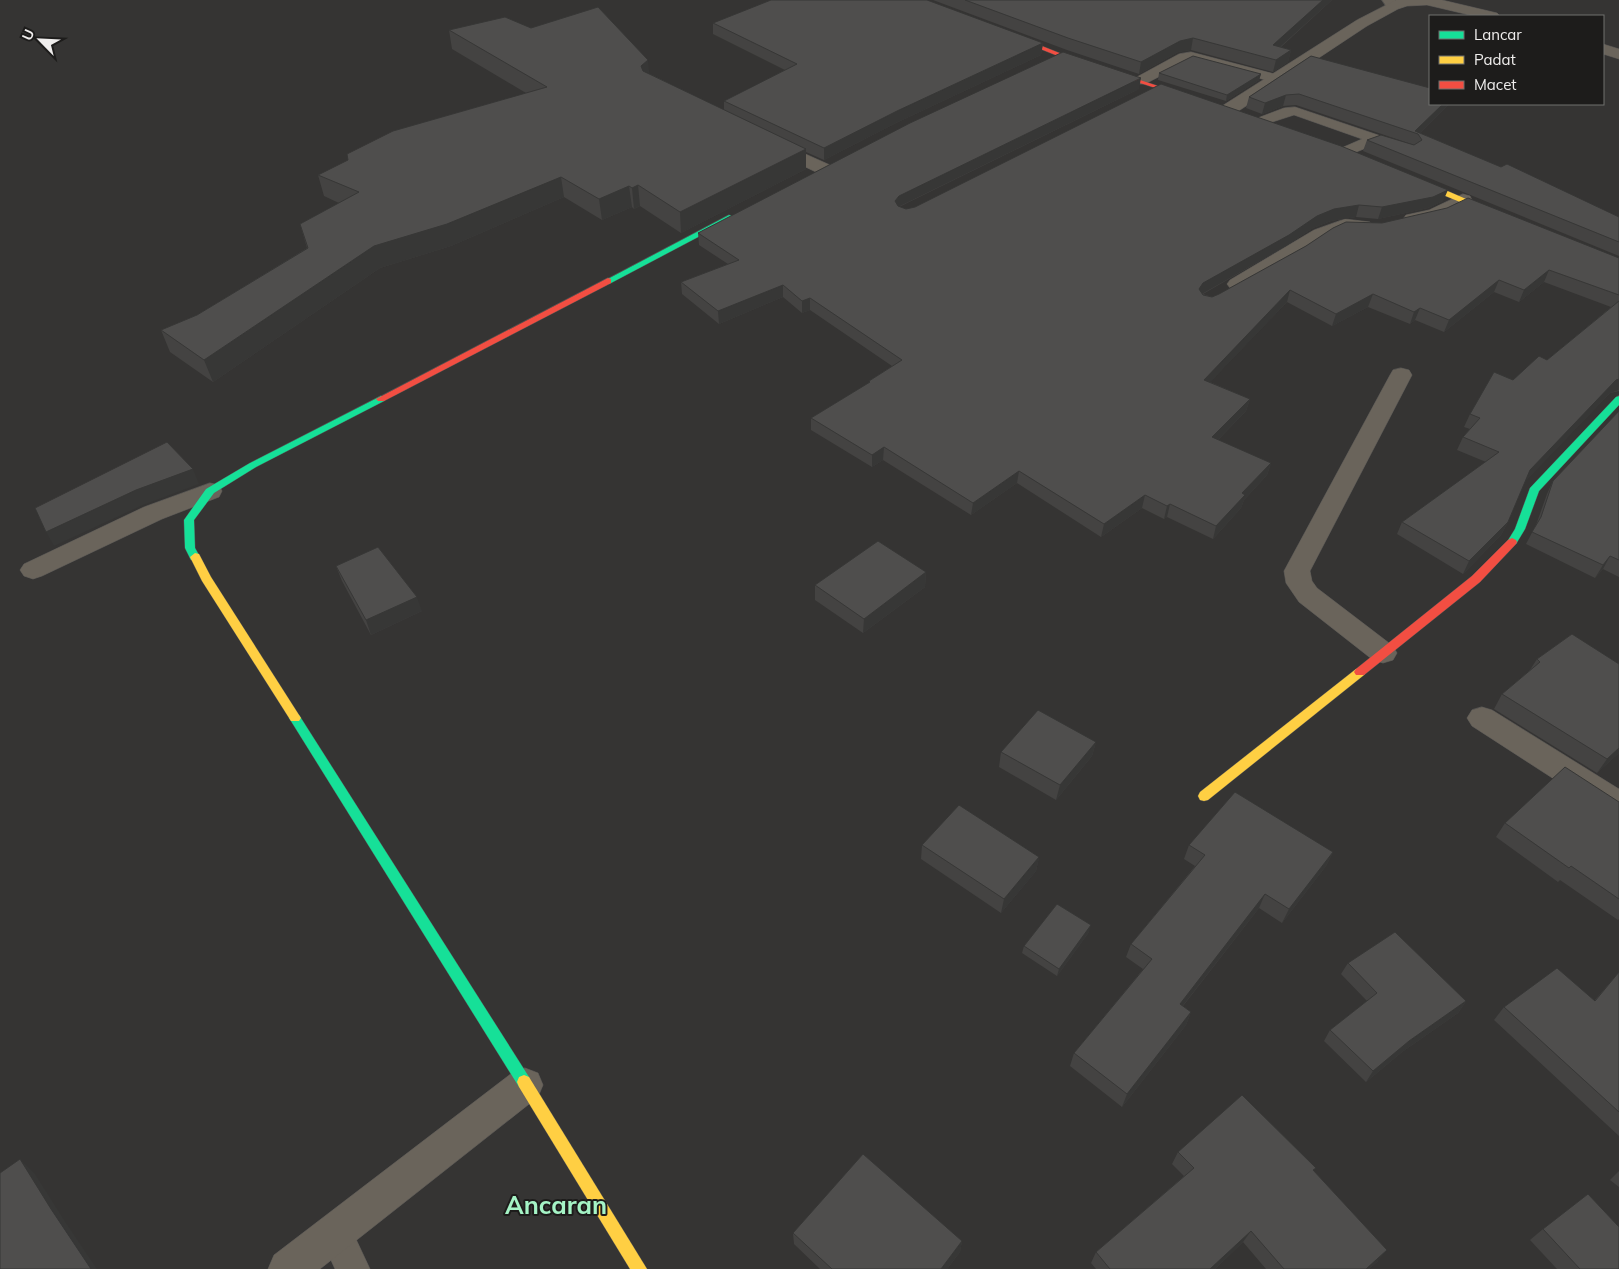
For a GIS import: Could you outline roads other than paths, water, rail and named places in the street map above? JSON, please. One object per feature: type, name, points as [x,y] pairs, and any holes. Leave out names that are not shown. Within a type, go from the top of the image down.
[{"type":"street","points":[[1224,109],[1259,91],[1391,3],[1427,1],[1488,15]]},
{"type":"street","points":[[998,30],[1140,88],[1157,87],[1202,102]]},
{"type":"street","points":[[1604,49],[1619,54]]},
{"type":"street","points":[[1042,63],[1060,55]]},
{"type":"street","points":[[1224,109],[1279,129]]},
{"type":"street","points":[[755,136],[824,170]]},
{"type":"street","points":[[1339,151],[1362,160]]},
{"type":"street","points":[[1399,174],[1509,219]]},
{"type":"street","points":[[1225,292],[1321,234],[1338,227],[1345,225],[1389,225],[1436,214],[1463,200]]},
{"type":"street","points":[[33,570],[152,513],[210,491],[253,465],[745,210]]},
{"type":"street","points":[[1383,653],[1308,595],[1299,583],[1297,571],[1400,375]]},
{"type":"street","points":[[1204,796],[1476,579],[1512,542],[1520,529],[1534,490],[1619,399]]},
{"type":"street","points":[[210,491],[189,520],[190,548],[639,1269]]},
{"type":"street","points":[[1482,718],[1619,805]]},
{"type":"street","points":[[288,1269],[525,1085]]},
{"type":"lane","points":[[1140,88],[1174,63],[1184,57],[1191,56],[1277,79]]},
{"type":"lane","points":[[1174,63],[1221,78]]},
{"type":"lane","points":[[1240,84],[1259,91]]},
{"type":"lane","points":[[1252,119],[1295,111],[1393,144]]},
{"type":"lane","points":[[1339,151],[1376,139]]},
{"type":"lane","points":[[335,1232],[353,1269]]},
{"type":"district","name":"Ancaran","points":[[556,1204]]}]
